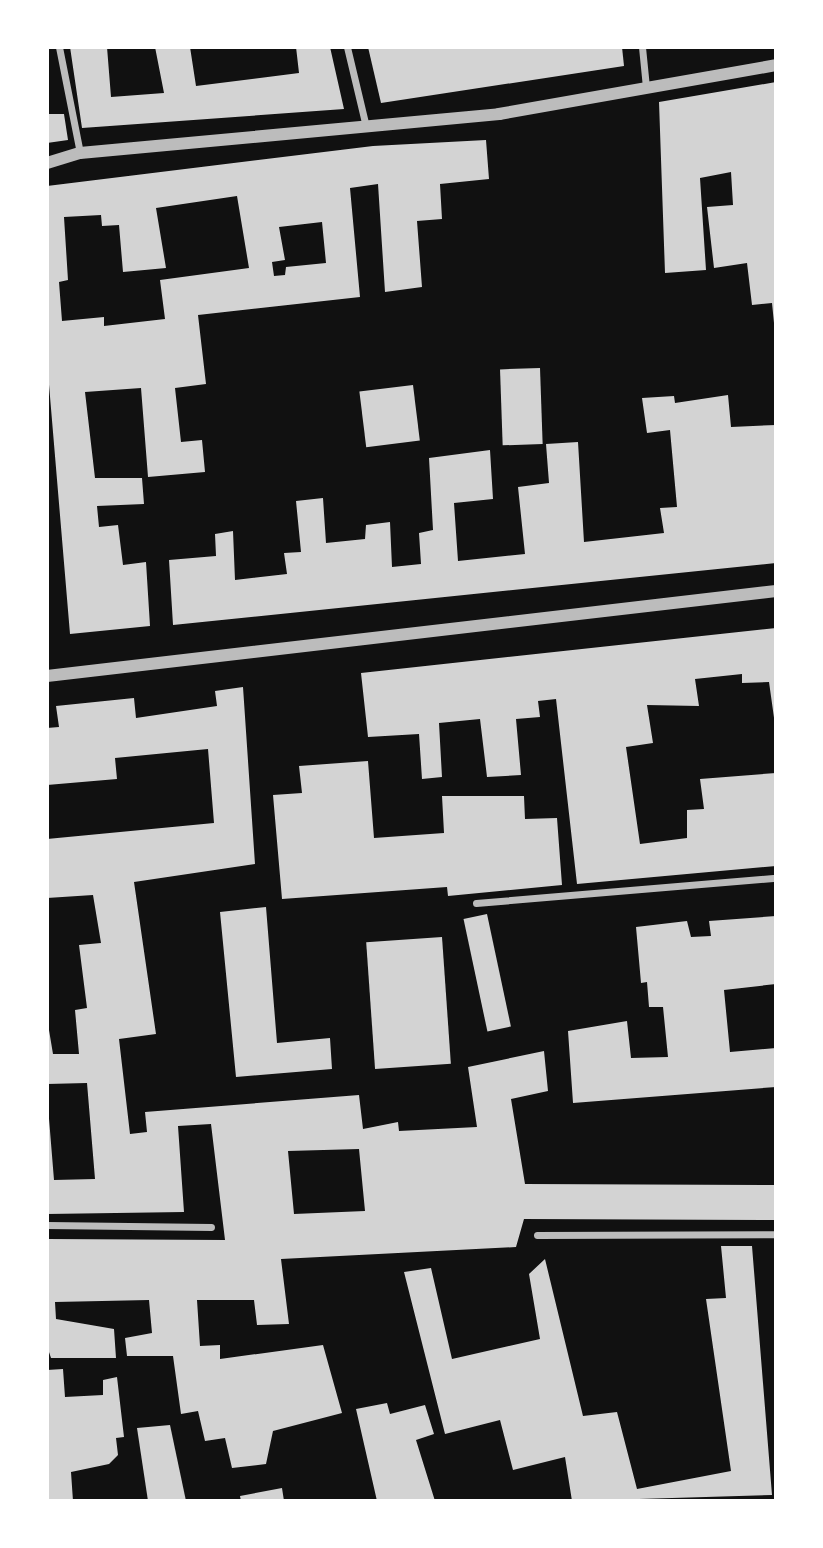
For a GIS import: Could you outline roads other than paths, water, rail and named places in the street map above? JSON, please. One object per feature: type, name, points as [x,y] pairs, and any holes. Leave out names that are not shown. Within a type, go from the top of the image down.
[{"type":"street","points":[[59,47],[80,153]]},
{"type":"street","points":[[347,47],[367,131]]},
{"type":"street","points":[[642,47],[646,87]]},
{"type":"street","points":[[47,163],[80,153],[367,131],[776,65]]},
{"type":"street","points":[[47,676],[776,592]]},
{"type":"street","points":[[476,903],[776,878]]},
{"type":"street","points":[[47,1225],[211,1227]]},
{"type":"street","points":[[537,1235],[776,1234]]}]
